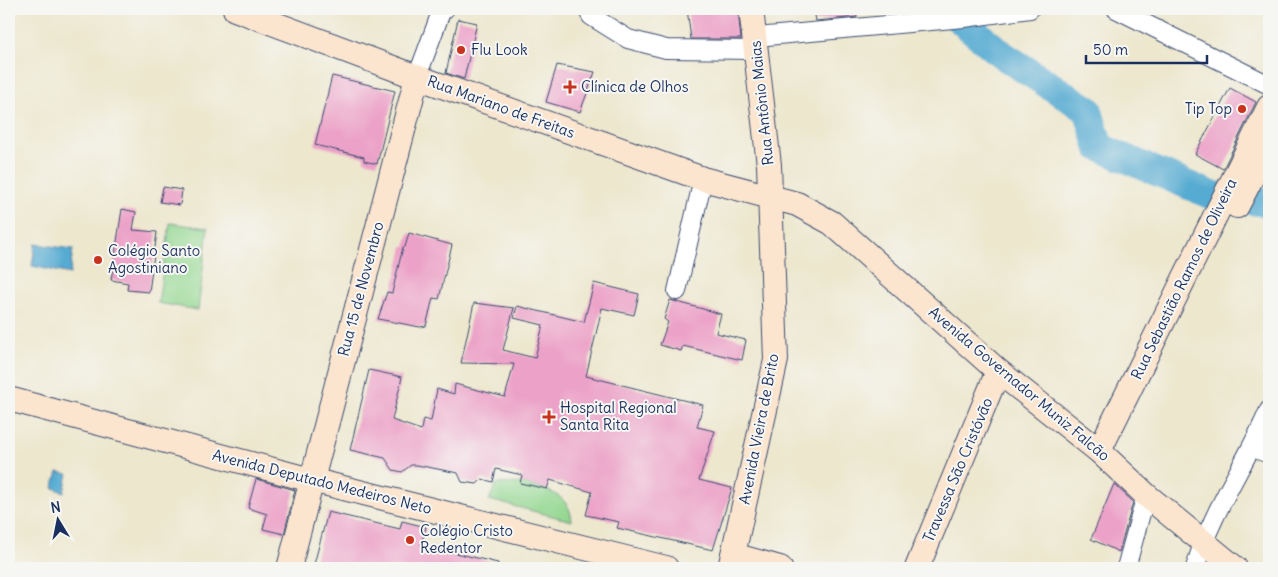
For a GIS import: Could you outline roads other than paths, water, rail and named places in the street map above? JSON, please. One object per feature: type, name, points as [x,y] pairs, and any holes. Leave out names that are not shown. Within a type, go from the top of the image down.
[{"type":"street","name":"Rua Mariano de Freitas","points":[[235,9],[417,77],[703,179],[770,198]]},
{"type":"street","points":[[587,9],[591,16],[628,39],[666,49],[756,44],[962,16],[1030,9]]},
{"type":"street","name":"Rua Antônio Maias","points":[[751,9],[770,198]]},
{"type":"street","points":[[1116,9],[1269,85]]},
{"type":"street","name":"Rua 15 de Novembro","points":[[289,568],[417,77],[443,10]]},
{"type":"street","name":"Rua Sebastião Ramos de Oliveira","points":[[1104,455],[1230,203],[1269,107]]},
{"type":"street","name":"Rua Sebastião Ramos de Oliveira","points":[[1230,203],[1269,144]]},
{"type":"street","points":[[677,291],[703,179]]},
{"type":"street","name":"Avenida Governador Muniz Falcão","points":[[770,198],[797,204],[832,222],[998,371],[1104,455],[1146,495],[1235,568]]},
{"type":"street","name":"Avenida Vieira de Brito","points":[[731,562],[776,360],[770,198]]},
{"type":"street","name":"Travessa São Cristóvão","points":[[917,568],[998,371]]},
{"type":"street","name":"Avenida Deputado Medeiros Neto","points":[[9,399],[311,480],[666,568]]},
{"type":"street","points":[[1194,568],[1203,541],[1261,451],[1269,410]]},
{"type":"street","points":[[1126,568],[1146,495]]},
{"type":"street","points":[[731,562],[780,568]]},
{"type":"water","points":[[35,244],[73,249],[70,274],[32,266]]},
{"type":"water","points":[[58,472],[68,474],[64,492],[53,488]]},
{"type":"waterway","points":[[947,9],[1004,56],[1088,110],[1099,147],[1211,195],[1269,203]]},
{"type":"place","name":"Flu Look","points":[[461,50]]},
{"type":"place","name":"Clínica de Olhos","points":[[570,87]]},
{"type":"place","name":"Tip Top","points":[[1242,109]]},
{"type":"place","name":"Colégio Santo Agostiniano","points":[[98,260]]},
{"type":"place","name":"Hospital Regional Santa Rita","points":[[549,417]]},
{"type":"place","name":"Colégio Cristo Redentor","points":[[410,540]]}]
